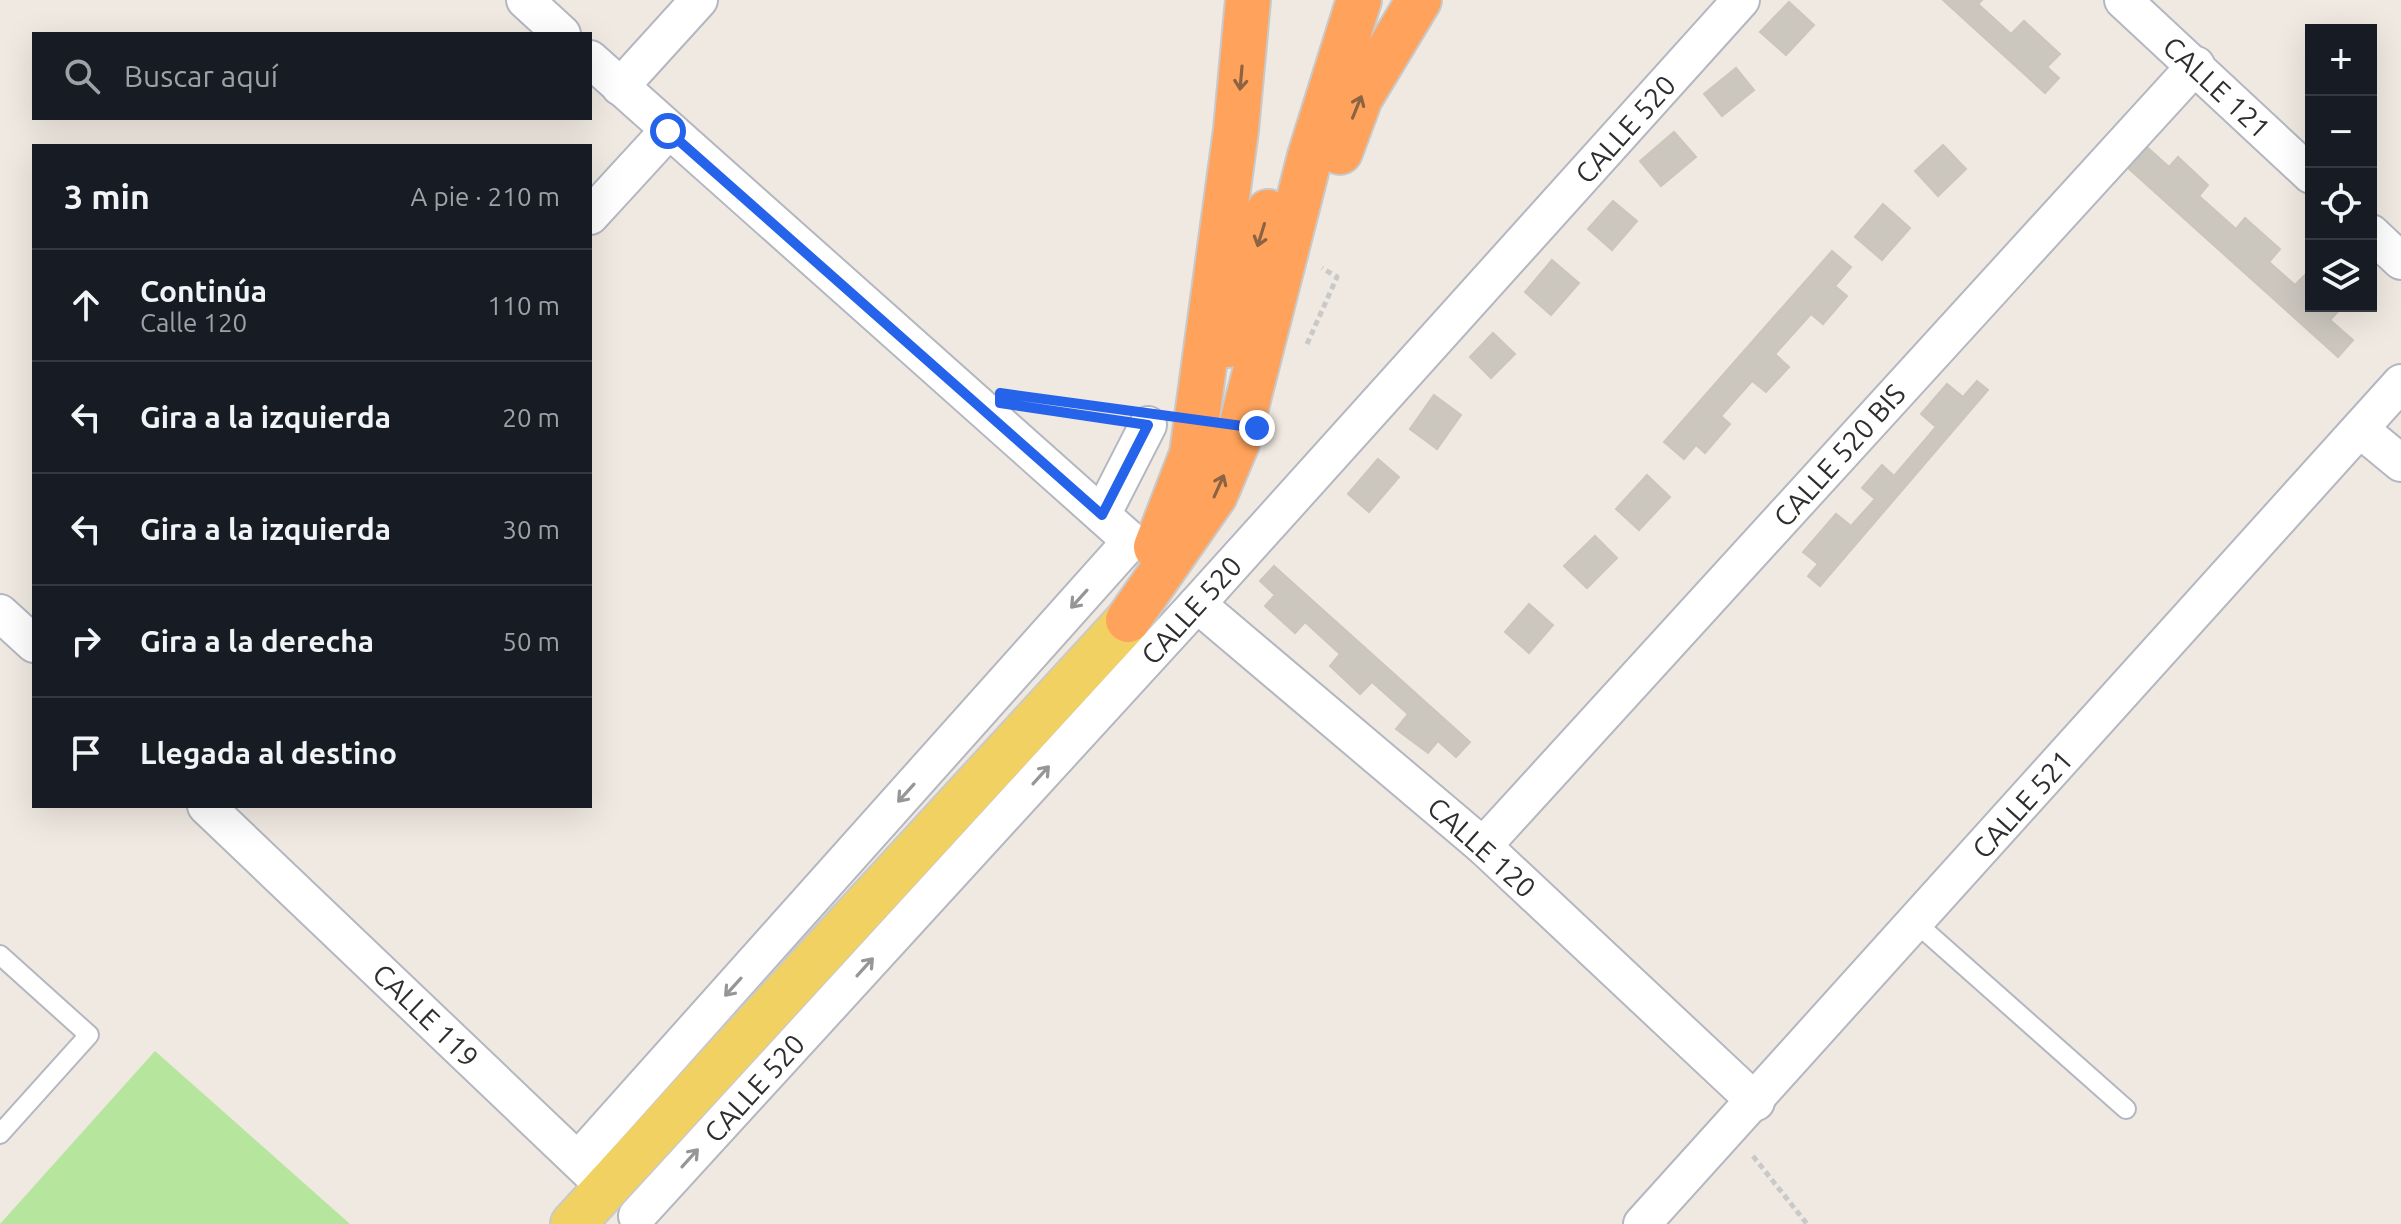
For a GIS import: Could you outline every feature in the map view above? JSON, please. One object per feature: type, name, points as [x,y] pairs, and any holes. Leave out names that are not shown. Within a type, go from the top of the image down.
[{"type":"highway","points":[[1192,454],[1236,130],[1248,0]]},
{"type":"highway","points":[[1128,620],[1192,454],[1334,0]]},
{"type":"highway","points":[[1128,620],[1215,495],[1237,443],[1260,364],[1310,156],[1359,0]]},
{"type":"highway","points":[[1260,364],[1360,98],[1419,0]]},
{"type":"main road","name":"CALLE 520","points":[[573,1224],[617,1197],[1128,620]]},
{"type":"street","points":[[525,0],[560,32]]},
{"type":"street","points":[[620,87],[699,0]]},
{"type":"street","name":"CALLE 520","points":[[617,1197],[1197,604],[1741,0]]},
{"type":"street","name":"CALLE 121","points":[[2123,0],[2305,169]]},
{"type":"street","points":[[592,61],[1102,515],[1138,413]]},
{"type":"street","name":"CALLE 520 BIS","points":[[1483,846],[2196,65]]},
{"type":"street","points":[[592,214],[668,131]]},
{"type":"street","points":[[2377,239],[2401,261]]},
{"type":"street","name":"CALLE 521","points":[[1642,1224],[1756,1102],[2401,383]]},
{"type":"street","points":[[2361,430],[2401,463]]},
{"type":"street","name":"CALLE 520","points":[[617,1197],[1131,541],[1102,515]]},
{"type":"street","name":"CALLE 120","points":[[1197,604],[1483,846],[1756,1102]]},
{"type":"street","points":[[0,613],[32,642]]},
{"type":"street","name":"CALLE 119","points":[[208,808],[617,1197]]},
{"type":"lane","points":[[1915,922],[2126,1109]]},
{"type":"lane","points":[[0,955],[89,1035],[0,1134]]},
{"type":"path","points":[[1015,395],[1257,428]]},
{"type":"path","points":[[1029,407],[1138,413]]},
{"type":"path","points":[[1731,1129],[1807,1224]]},
{"type":"green space","points":[[155,1051],[350,1224],[0,1224]]},
{"type":"building","points":[[1943,0],[1982,0],[1978,4],[2011,34],[2024,21],[2060,54],[2047,67],[2059,78],[2045,93]]},
{"type":"building","points":[[1789,2],[1814,25],[1786,55],[1760,32]]},
{"type":"building","points":[[1736,68],[1754,90],[1722,116],[1704,94]]},
{"type":"building","points":[[1674,132],[1696,157],[1661,186],[1640,161]]},
{"type":"building","points":[[1943,145],[1966,169],[1938,196],[1915,171]]},
{"type":"building","points":[[2148,148],[2169,167],[2178,157],[2208,185],[2199,196],[2236,229],[2245,218],[2280,249],[2269,262],[2295,285],[2305,275],[2305,312],[2337,312],[2330,320],[2353,340],[2338,357],[2128,168]]},
{"type":"building","points":[[1613,201],[1637,221],[1612,250],[1588,229]]},
{"type":"building","points":[[1883,204],[1910,228],[1882,260],[1855,237]]},
{"type":"building","points":[[1832,251],[1851,267],[1835,286],[1847,296],[1823,324],[1811,314],[1775,354],[1789,367],[1766,392],[1752,381],[1721,416],[1730,424],[1705,453],[1696,445],[1684,459],[1664,442]]},
{"type":"building","points":[[1552,260],[1579,283],[1551,315],[1525,292]]},
{"type":"building","points":[[1493,333],[1515,354],[1491,378],[1470,357]]},
{"type":"building","points":[[1977,381],[1988,390],[1820,586],[1808,576],[1818,564],[1803,552],[1836,514],[1851,526],[1875,499],[1862,488],[1882,465],[1894,476],[1936,427],[1921,414],[1947,384],[1963,397]]},
{"type":"building","points":[[1434,395],[1461,415],[1437,449],[1410,429]]},
{"type":"building","points":[[1378,459],[1399,477],[1369,512],[1348,494]]},
{"type":"building","points":[[1647,475],[1670,497],[1639,530],[1616,509]]},
{"type":"building","points":[[1595,536],[1617,558],[1587,588],[1564,566]]},
{"type":"building","points":[[1274,566],[1470,742],[1456,757],[1438,741],[1428,753],[1396,729],[1408,714],[1372,682],[1360,694],[1330,666],[1340,654],[1305,622],[1295,633],[1265,606],[1275,595],[1260,581]]},
{"type":"building","points":[[1529,604],[1553,625],[1529,653],[1505,632]]},
{"type":"route","points":[[668,131],[1102,515],[1148,425],[1000,403],[1000,393],[1257,428]]}]
